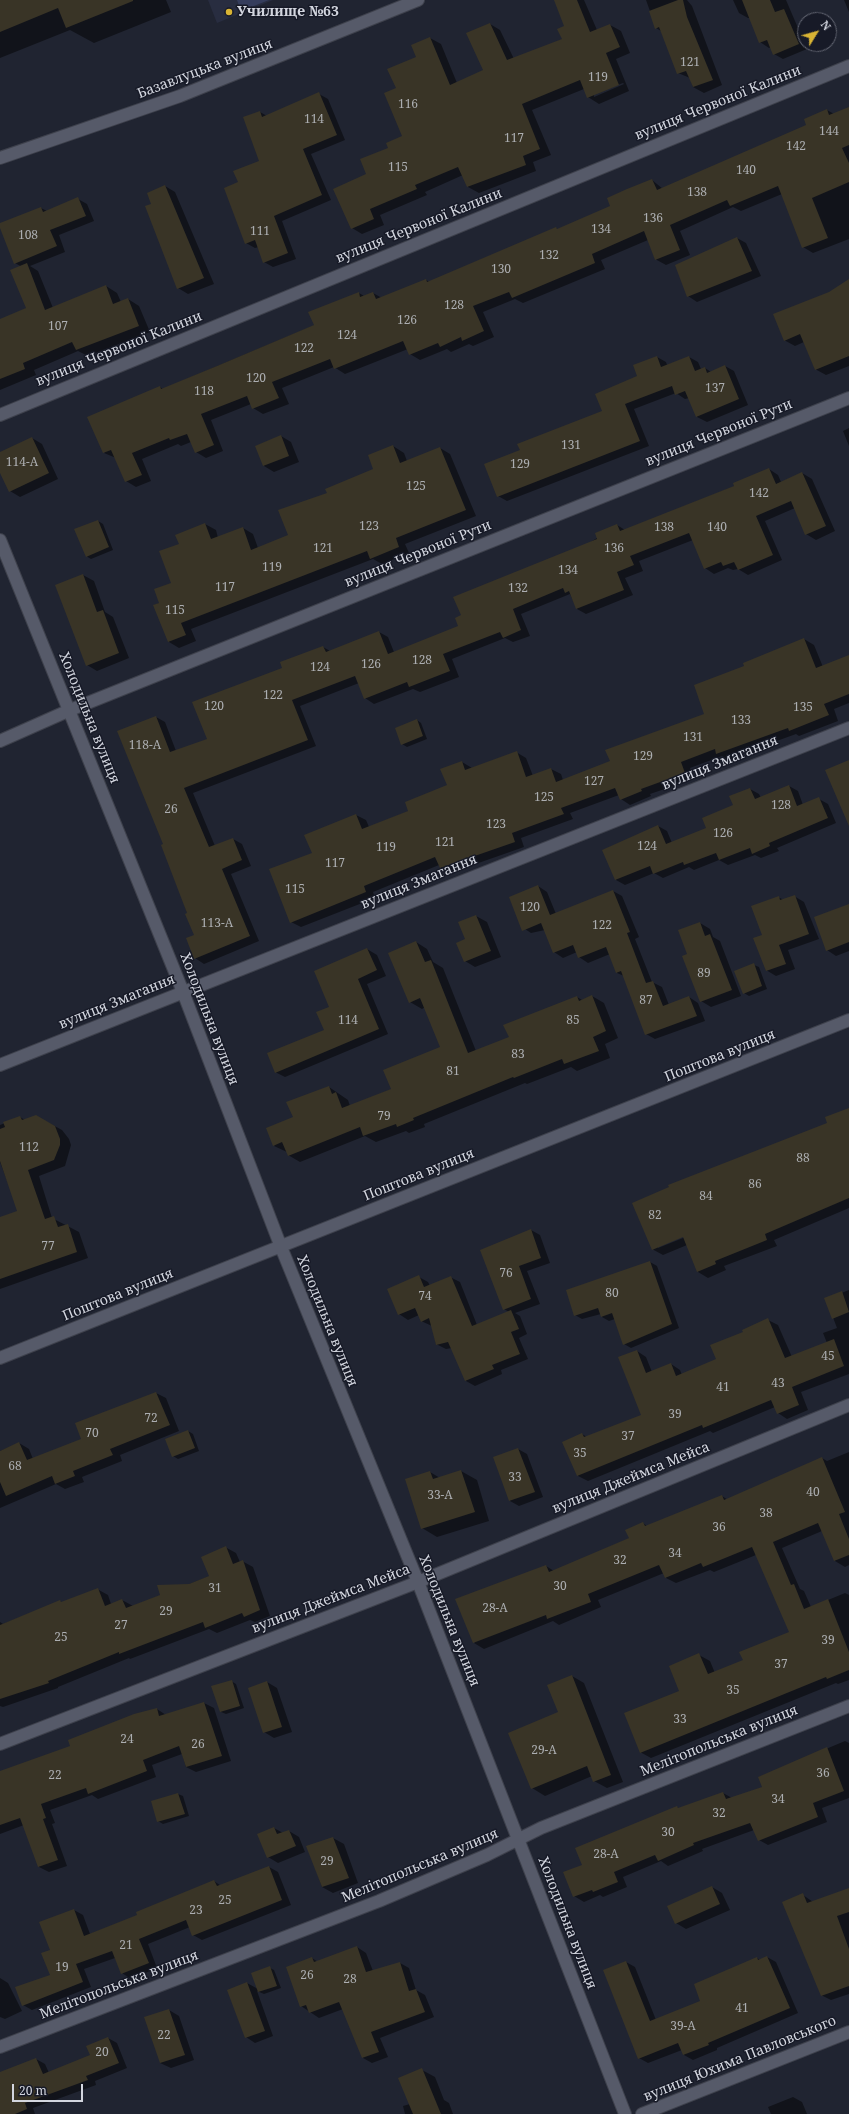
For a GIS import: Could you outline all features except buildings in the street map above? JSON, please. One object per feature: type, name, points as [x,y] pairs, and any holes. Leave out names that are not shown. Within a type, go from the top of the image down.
[{"type":"street","name":"Базавлуцька вулиця","points":[[0,158],[180,96],[418,0]]},
{"type":"street","name":"вулиця Червоної Калини","points":[[0,415],[849,66]]},
{"type":"street","name":"вулиця Червоної Рути","points":[[0,741],[70,710],[849,398]]},
{"type":"street","name":"Холодильна вулиця","points":[[0,540],[183,992],[281,1247],[418,1582],[625,2114]]},
{"type":"street","name":"вулиця Змагання","points":[[0,1065],[849,728]]},
{"type":"street","name":"Поштова вулиця","points":[[0,1358],[849,1020]]},
{"type":"street","name":"вулиця Джеймса Мейса","points":[[0,1744],[418,1582],[849,1405]]},
{"type":"street","name":"Мелітопольська вулиця","points":[[0,2047],[379,1901],[487,1855],[541,1828],[849,1706]]},
{"type":"street","name":"вулиця Юхима Павловського","points":[[642,2114],[849,2032]]},
{"type":"shaded area","name":"Училище №63","points":[[208,0],[273,0],[217,23]]},
{"type":"shaded area","points":[[237,0],[269,0],[241,11]]},
{"type":"place","name":"Училище №63","points":[[229,12]]}]
